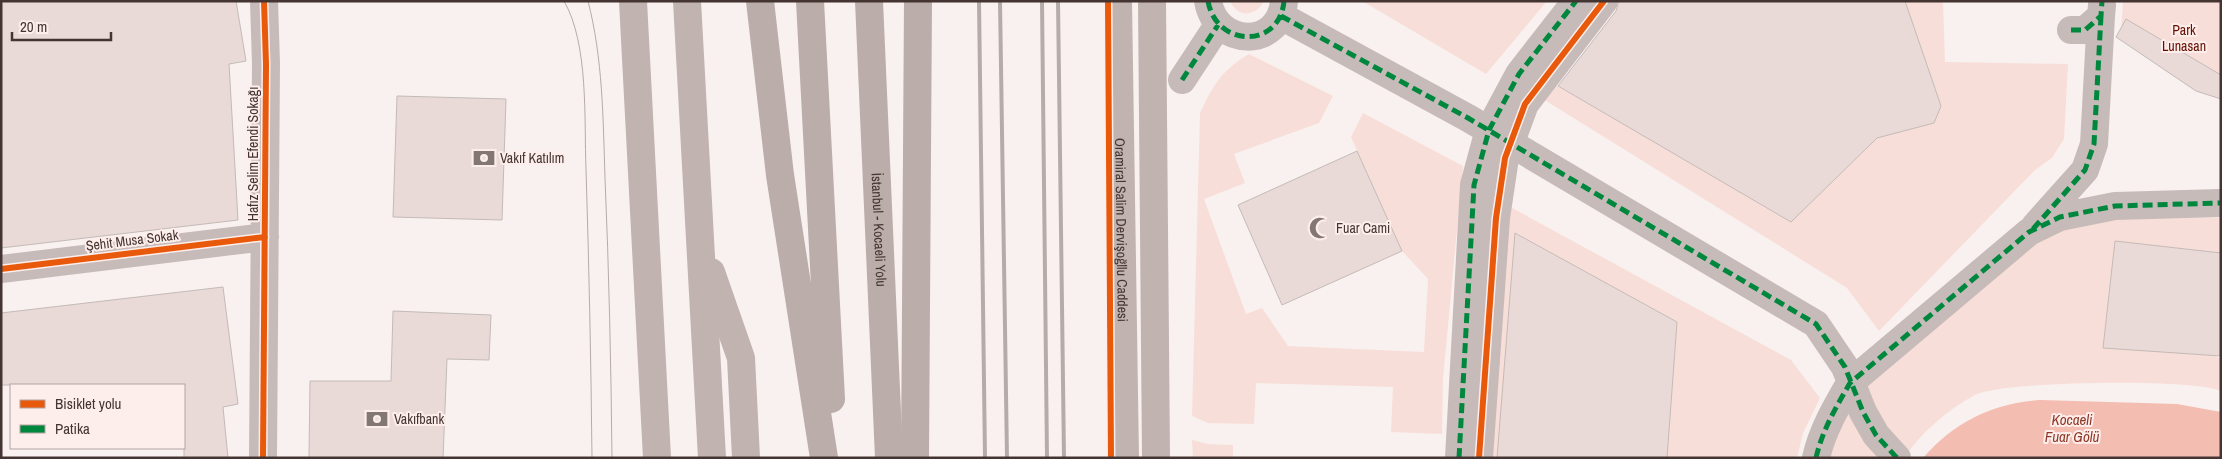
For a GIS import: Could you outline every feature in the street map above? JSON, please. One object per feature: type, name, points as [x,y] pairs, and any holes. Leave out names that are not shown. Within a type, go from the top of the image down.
[{"type":"highway","points":[[760,1],[780,175],[824,458]]},
{"type":"highway","points":[[810,1],[834,458]]},
{"type":"highway","name":"İstanbul - Kocaeli Yolu","points":[[869,1],[889,458]]},
{"type":"highway","points":[[915,458],[918,1]]},
{"type":"main road","points":[[633,1],[657,458]]},
{"type":"main road","name":"Oramiral Salim Dervişoğllu Caddesi","points":[[1118,1],[1125,458]]},
{"type":"main road","points":[[1152,1],[1156,458]]},
{"type":"main road","points":[[685,8],[701,242],[712,458]]},
{"type":"main road","points":[[701,242],[741,358],[746,458]]},
{"type":"street","name":"Hafız Selim Efendi Sokağı","points":[[263,458],[266,64],[264,1]]},
{"type":"street","points":[[1479,458],[1496,218],[1505,158],[1500,136],[1519,74],[1576,1]]},
{"type":"street","points":[[1459,458],[1474,185],[1500,136],[1604,1]]},
{"type":"street","points":[[1182,80],[1213,13],[1227,32],[1251,37],[1263,33],[1273,26],[1282,8],[1816,324],[1845,367],[1850,383],[1876,435],[1897,458]]},
{"type":"street","points":[[2072,30],[2085,30],[2101,9]]},
{"type":"street","points":[[1816,458],[1819,445],[1836,406],[1850,383],[2029,232],[2085,170],[2094,144],[2101,9]]},
{"type":"street","points":[[2029,232],[2060,217],[2115,206],[2221,203]]},
{"type":"street","name":"Şehit Musa Sokak","points":[[1,269],[265,237]]},
{"type":"green space","points":[[1230,1],[1264,1],[1252,13],[1242,13],[1233,7]]},
{"type":"green space","points":[[1362,1],[1547,1],[1486,74]]},
{"type":"green space","points":[[1905,1],[1943,1],[1945,62],[2068,64],[2064,139],[2052,158],[2035,170],[1879,331],[1847,288],[1543,99],[1554,84],[1791,221],[1877,138],[1934,122],[1941,106]]},
{"type":"green space","name":"Park Lunasan","points":[[2123,1],[2221,1],[2221,99],[2196,91],[2121,33]]},
{"type":"green space","points":[[1249,54],[1333,96],[1319,123],[1234,154],[1245,183],[1204,199],[1246,314],[1262,308],[1288,346],[1424,352],[1428,279],[1402,251],[1351,137],[1363,113],[1463,166],[1443,379],[1442,434],[1391,432],[1393,387],[1256,383],[1254,424],[1208,423],[1192,416],[1200,113],[1219,79],[1232,66]]},
{"type":"green space","points":[[1503,203],[1791,360],[1820,398],[1803,433],[1797,458],[1667,458],[1677,322],[1516,233],[1497,458],[1485,458]]},
{"type":"green space","points":[[2118,216],[2221,218],[2221,253],[2115,241],[2103,347],[2213,355],[2221,359],[2221,391],[2174,384],[2138,383],[2058,384],[1993,390],[1975,395],[1945,415],[1919,439],[1904,458],[1821,458],[1855,392],[2032,243],[2062,226]]},
{"type":"green space","points":[[1192,440],[1208,444],[1233,445],[1233,458],[1193,458]]},
{"type":"water","name":"Kocaeli Fuar Gölü","points":[[2040,400],[2177,404],[2221,412],[2221,458],[1923,458],[1948,434],[1990,410],[2006,405]]},
{"type":"building","points":[[1,1],[236,1],[246,61],[229,64],[238,220],[1,248]]},
{"type":"building","points":[[1619,1],[1905,1],[1941,106],[1934,123],[1877,138],[1791,222],[1558,86],[1616,11]]},
{"type":"building","points":[[2126,19],[2221,75],[2221,99],[2196,91],[2116,37]]},
{"type":"building","points":[[397,96],[506,99],[502,220],[393,217]]},
{"type":"building","name":"Fuar Cami","points":[[1357,151],[1402,251],[1282,305],[1238,205]]},
{"type":"building","points":[[1515,233],[1677,322],[1667,458],[1497,458]]},
{"type":"building","points":[[2115,241],[2221,253],[2221,356],[2103,348]]},
{"type":"building","points":[[223,287],[238,404],[223,407],[228,458],[184,458],[185,384],[1,385],[1,313]]},
{"type":"building","name":"Vakıfbank","points":[[393,311],[491,315],[489,360],[447,359],[443,458],[309,458],[310,381],[391,381]]},
{"type":"tram line","points":[[564,1],[578,38],[584,83],[592,458]]},
{"type":"tram line","points":[[588,1],[597,45],[603,111],[609,283],[612,458]]},
{"type":"railway","points":[[979,1],[985,458]]},
{"type":"railway","points":[[1000,1],[1007,458]]},
{"type":"railway","points":[[1042,1],[1047,458]]},
{"type":"railway","points":[[1058,1],[1064,458]]},
{"type":"marked path","points":[[1208,1],[1213,16],[1223,28],[1247,37],[1260,34],[1272,28],[1280,17],[1284,1]]},
{"type":"marked path","points":[[1459,458],[1474,185],[1489,130],[1519,74],[1576,1]]},
{"type":"marked path","points":[[2071,30],[2085,30],[2101,16],[2102,1]]},
{"type":"marked path","points":[[1281,16],[1468,118],[1816,324],[1845,367],[1863,412],[1876,435],[1897,458]]},
{"type":"marked path","points":[[2033,229],[2085,170],[2094,144],[2101,16]]},
{"type":"marked path","points":[[1182,80],[1218,25]]},
{"type":"marked path","points":[[1816,458],[1826,429],[1850,383],[2029,232],[2060,217],[2115,206],[2221,203]]},
{"type":"cycle path","points":[[263,458],[266,64],[264,1]]},
{"type":"cycle path","points":[[1108,1],[1111,458]]},
{"type":"cycle path","points":[[1479,458],[1496,218],[1505,158],[1525,104],[1604,1]]},
{"type":"cycle path","points":[[1,269],[265,237]]},
{"type":"place","name":"Vakıf Katılım","points":[[484,158]]},
{"type":"place","name":"Fuar Cami","points":[[1320,228]]},
{"type":"place","name":"Vakıfbank","points":[[377,419]]}]
